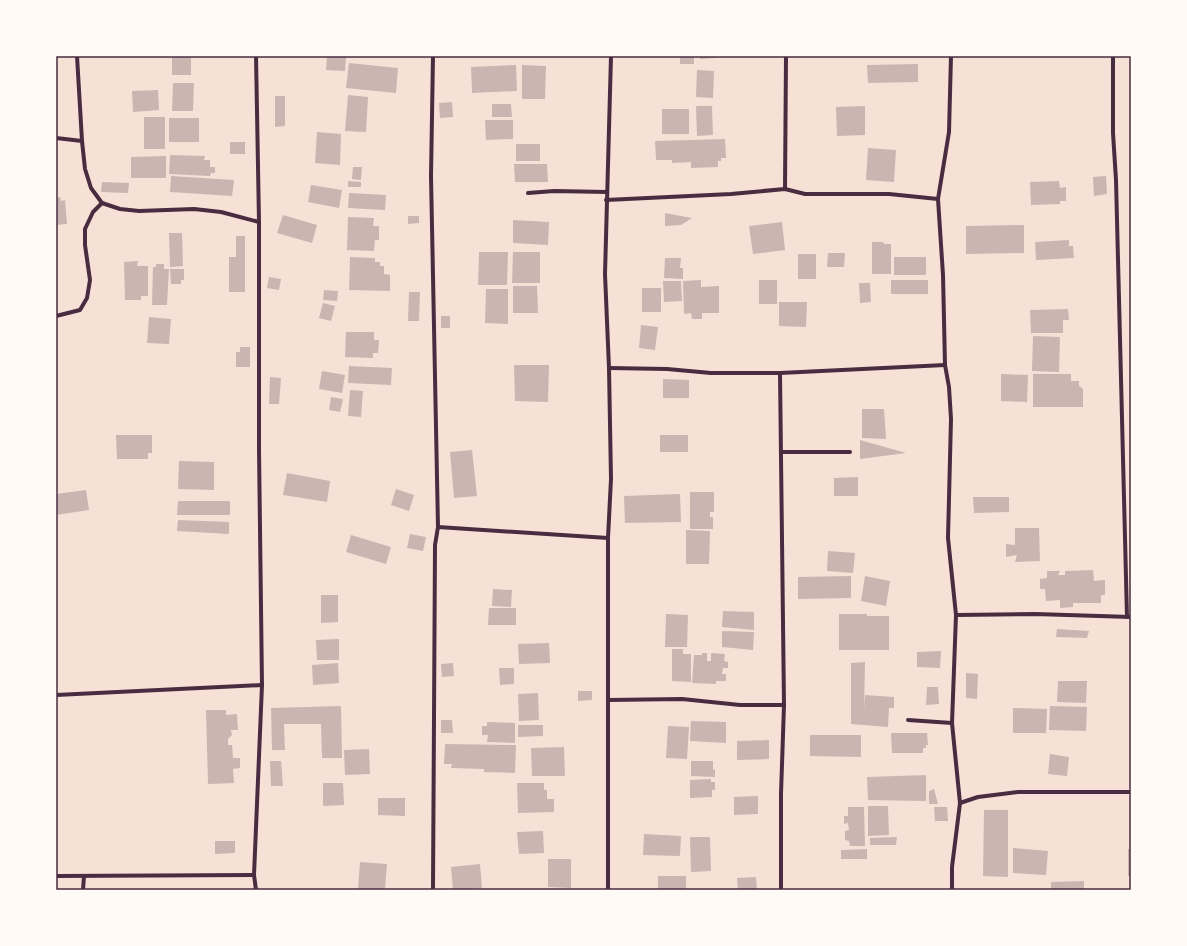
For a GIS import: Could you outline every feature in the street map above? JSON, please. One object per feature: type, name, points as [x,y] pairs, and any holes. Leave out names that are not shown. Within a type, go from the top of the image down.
[{"type":"street","points":[[77,56],[85,169],[91,188],[102,203],[120,209],[139,211],[194,209],[222,212],[259,222]]},
{"type":"street","points":[[256,56],[259,222],[259,450],[262,685],[254,875],[256,890]]},
{"type":"street","points":[[434,56],[431,176],[438,527],[435,545],[434,890]]},
{"type":"street","points":[[608,890],[608,538],[611,479],[609,368],[605,274],[610,56]]},
{"type":"street","points":[[784,189],[786,56]]},
{"type":"street","points":[[951,56],[949,132],[938,199],[944,274],[945,365],[949,387],[951,419],[948,538],[956,615],[952,723],[960,804],[952,867],[952,890]]},
{"type":"street","points":[[956,615],[1035,614],[1129,617],[1116,180],[1113,133],[1114,56]]},
{"type":"street","points":[[56,138],[82,141]]},
{"type":"street","points":[[606,200],[723,194],[784,189],[805,194],[888,194],[938,199]]},
{"type":"street","points":[[528,193],[554,191],[607,192]]},
{"type":"street","points":[[56,316],[80,310],[87,298],[90,280],[85,245],[85,228],[93,212],[102,203]]},
{"type":"street","points":[[609,368],[667,368],[711,373],[780,373],[945,365]]},
{"type":"street","points":[[780,373],[784,705],[781,890]]},
{"type":"street","points":[[781,452],[850,452]]},
{"type":"street","points":[[438,527],[608,538]]},
{"type":"street","points":[[56,695],[262,685]]},
{"type":"street","points":[[608,700],[682,699],[740,705],[784,705]]},
{"type":"street","points":[[908,720],[952,723]]},
{"type":"street","points":[[960,804],[978,797],[1018,792],[1131,792]]},
{"type":"street","points":[[56,876],[254,875]]},
{"type":"street","points":[[83,890],[84,876]]},
{"type":"building","points":[[172,56],[191,56],[191,75],[172,75]]},
{"type":"building","points":[[327,56],[346,56],[345,71],[326,70]]},
{"type":"building","points":[[680,56],[694,56],[694,64],[680,64]]},
{"type":"building","points":[[700,56],[715,56],[715,58],[700,59]]},
{"type":"building","points":[[349,63],[398,68],[396,93],[346,88]]},
{"type":"building","points":[[918,64],[918,82],[868,83],[867,65]]},
{"type":"building","points":[[516,65],[517,91],[472,93],[471,67]]},
{"type":"building","points":[[522,65],[546,66],[545,99],[522,99]]},
{"type":"building","points":[[697,70],[714,71],[713,98],[696,97]]},
{"type":"building","points":[[173,83],[194,83],[193,111],[172,111]]},
{"type":"building","points":[[158,90],[159,110],[133,112],[132,91]]},
{"type":"building","points":[[348,95],[368,97],[366,132],[345,131]]},
{"type":"building","points":[[275,96],[285,96],[285,126],[275,127]]},
{"type":"building","points":[[452,102],[453,117],[440,118],[439,103]]},
{"type":"building","points":[[492,104],[511,104],[512,117],[492,117]]},
{"type":"building","points":[[696,106],[712,106],[713,135],[697,136]]},
{"type":"building","points":[[865,106],[865,135],[837,136],[836,107]]},
{"type":"building","points":[[662,109],[689,109],[689,134],[662,134]]},
{"type":"building","points":[[144,117],[165,117],[165,149],[144,149]]},
{"type":"building","points":[[169,118],[199,118],[199,142],[169,142]]},
{"type":"building","points":[[485,120],[513,120],[513,139],[486,140]]},
{"type":"building","points":[[317,132],[341,134],[340,165],[315,163]]},
{"type":"building","points":[[725,139],[726,158],[721,158],[721,161],[718,161],[718,167],[691,168],[691,162],[672,163],[672,160],[656,160],[655,141]]},
{"type":"building","points":[[230,142],[245,142],[245,154],[230,154]]},
{"type":"building","points":[[516,144],[540,144],[540,161],[516,161]]},
{"type":"building","points":[[868,148],[896,150],[894,182],[866,180]]},
{"type":"building","points":[[170,155],[205,156],[204,160],[210,160],[210,167],[215,167],[215,173],[211,173],[210,176],[169,174]]},
{"type":"building","points":[[166,156],[166,178],[131,178],[131,157]]},
{"type":"building","points":[[514,164],[547,164],[548,182],[515,182]]},
{"type":"building","points":[[353,167],[362,167],[361,180],[352,179]]},
{"type":"building","points":[[171,176],[234,180],[232,196],[170,192]]},
{"type":"building","points":[[1106,176],[1107,194],[1094,196],[1093,177]]},
{"type":"building","points":[[348,181],[361,182],[361,187],[348,187]]},
{"type":"building","points":[[1059,181],[1060,188],[1066,187],[1066,201],[1060,201],[1060,204],[1031,205],[1030,182]]},
{"type":"building","points":[[102,182],[129,183],[128,193],[101,192]]},
{"type":"building","points":[[311,185],[342,190],[339,208],[308,202]]},
{"type":"building","points":[[349,193],[386,195],[385,210],[348,208]]},
{"type":"building","points":[[56,197],[60,197],[61,201],[65,200],[67,224],[56,225]]},
{"type":"building","points":[[665,213],[692,218],[681,225],[665,226]]},
{"type":"building","points":[[283,215],[317,225],[312,243],[277,233]]},
{"type":"building","points":[[408,216],[419,216],[419,223],[408,224]]},
{"type":"building","points":[[348,217],[374,218],[373,226],[379,226],[379,240],[375,240],[374,251],[347,250]]},
{"type":"building","points":[[513,220],[549,222],[548,245],[513,243]]},
{"type":"building","points":[[782,222],[785,250],[753,254],[749,226]]},
{"type":"building","points":[[1024,225],[1024,253],[966,254],[966,226]]},
{"type":"building","points":[[169,233],[182,233],[183,266],[170,267]]},
{"type":"building","points":[[236,236],[245,236],[245,292],[229,292],[229,257],[236,257]]},
{"type":"building","points":[[1069,240],[1069,246],[1073,246],[1074,258],[1036,260],[1035,242]]},
{"type":"building","points":[[872,242],[891,244],[891,274],[872,274]]},
{"type":"building","points":[[479,252],[508,252],[507,285],[478,285]]},
{"type":"building","points":[[513,252],[540,252],[540,283],[512,283]]},
{"type":"building","points":[[828,253],[845,253],[844,267],[827,267]]},
{"type":"building","points":[[798,254],[816,254],[816,279],[798,279]]},
{"type":"building","points":[[350,257],[375,258],[375,262],[380,262],[380,266],[384,266],[384,274],[390,275],[390,291],[349,290]]},
{"type":"building","points":[[894,257],[926,257],[926,275],[894,275]]},
{"type":"building","points":[[665,258],[681,258],[680,268],[683,268],[683,279],[664,278]]},
{"type":"building","points":[[138,261],[137,266],[148,266],[148,296],[141,296],[141,300],[125,300],[124,262]]},
{"type":"building","points":[[156,264],[164,264],[164,269],[169,269],[167,305],[152,305],[153,267],[156,267]]},
{"type":"building","points":[[170,269],[184,269],[184,280],[181,280],[181,284],[171,284]]},
{"type":"building","points":[[269,277],[281,279],[279,290],[267,288]]},
{"type":"building","points":[[701,280],[701,287],[719,286],[719,313],[702,313],[702,319],[692,319],[691,313],[684,314],[683,281]]},
{"type":"building","points":[[759,280],[777,280],[777,304],[759,304]]},
{"type":"building","points":[[891,280],[928,280],[928,294],[891,294]]},
{"type":"building","points":[[663,281],[681,281],[682,301],[664,302]]},
{"type":"building","points":[[859,283],[870,283],[871,302],[860,303]]},
{"type":"building","points":[[513,286],[537,286],[538,313],[513,313]]},
{"type":"building","points":[[642,288],[661,288],[661,312],[642,312]]},
{"type":"building","points":[[486,289],[508,289],[508,324],[485,323]]},
{"type":"building","points":[[324,290],[338,291],[337,301],[323,300]]},
{"type":"building","points":[[409,292],[420,292],[419,321],[408,321]]},
{"type":"building","points":[[779,302],[807,302],[806,327],[779,326]]},
{"type":"building","points":[[323,303],[335,306],[331,321],[319,318]]},
{"type":"building","points":[[1068,309],[1069,320],[1063,320],[1063,333],[1031,333],[1030,310]]},
{"type":"building","points":[[441,316],[450,316],[450,328],[441,328]]},
{"type":"building","points":[[149,317],[171,319],[169,344],[147,343]]},
{"type":"building","points":[[641,325],[658,327],[655,350],[639,348]]},
{"type":"building","points":[[346,332],[374,332],[374,340],[379,340],[378,353],[373,353],[373,358],[345,357]]},
{"type":"building","points":[[1033,336],[1060,337],[1059,372],[1032,371]]},
{"type":"building","points":[[240,347],[250,347],[250,367],[236,367],[236,352],[240,352]]},
{"type":"building","points":[[514,365],[549,365],[548,402],[515,401]]},
{"type":"building","points":[[349,366],[392,368],[391,385],[348,383]]},
{"type":"building","points":[[322,371],[345,375],[342,393],[319,389]]},
{"type":"building","points":[[1001,374],[1028,375],[1027,402],[1001,401]]},
{"type":"building","points":[[1033,374],[1071,374],[1071,381],[1079,381],[1079,386],[1083,389],[1083,407],[1033,407]]},
{"type":"building","points":[[270,377],[281,378],[279,404],[269,404]]},
{"type":"building","points":[[663,379],[689,380],[689,398],[663,398]]},
{"type":"building","points":[[350,390],[363,391],[361,417],[348,416]]},
{"type":"building","points":[[331,397],[343,399],[340,412],[329,410]]},
{"type":"building","points":[[862,409],[884,409],[886,439],[862,438]]},
{"type":"building","points":[[116,435],[152,435],[152,453],[148,453],[148,459],[117,459]]},
{"type":"building","points":[[660,435],[688,435],[688,452],[660,452]]},
{"type":"building","points":[[860,440],[906,453],[860,459]]},
{"type":"building","points":[[472,450],[477,496],[454,498],[450,452]]},
{"type":"building","points":[[179,461],[214,462],[214,490],[178,489]]},
{"type":"building","points":[[287,473],[330,481],[327,502],[283,495]]},
{"type":"building","points":[[858,477],[858,496],[834,496],[834,478]]},
{"type":"building","points":[[396,489],[414,495],[409,511],[391,505]]},
{"type":"building","points":[[86,490],[89,510],[56,515],[56,494]]},
{"type":"building","points":[[690,492],[714,492],[714,512],[710,512],[710,517],[713,517],[713,529],[690,529]]},
{"type":"building","points":[[680,494],[681,522],[625,523],[624,496]]},
{"type":"building","points":[[973,497],[1009,497],[1009,512],[974,513]]},
{"type":"building","points":[[178,501],[230,501],[230,515],[177,515]]},
{"type":"building","points":[[178,520],[229,522],[229,534],[177,531]]},
{"type":"building","points":[[1015,528],[1039,528],[1040,561],[1015,562],[1017,555],[1006,557],[1006,544],[1015,545]]},
{"type":"building","points":[[686,530],[710,531],[709,564],[686,564]]},
{"type":"building","points":[[410,534],[426,537],[423,551],[407,548]]},
{"type":"building","points":[[351,535],[391,547],[386,564],[346,552]]},
{"type":"building","points":[[828,551],[855,553],[853,573],[827,571]]},
{"type":"building","points":[[1093,570],[1094,581],[1105,580],[1105,595],[1101,595],[1101,603],[1073,603],[1073,607],[1060,608],[1060,600],[1046,601],[1045,589],[1040,589],[1040,579],[1047,578],[1047,571],[1060,571],[1058,575],[1065,575],[1065,571]]},
{"type":"building","points":[[851,576],[851,598],[798,599],[798,577]]},
{"type":"building","points":[[865,576],[890,581],[886,606],[861,601]]},
{"type":"building","points":[[493,589],[512,590],[511,607],[492,606]]},
{"type":"building","points":[[321,595],[338,595],[338,622],[321,623]]},
{"type":"building","points":[[489,608],[516,608],[516,625],[488,625]]},
{"type":"building","points":[[723,611],[754,612],[754,630],[722,627]]},
{"type":"building","points":[[666,614],[688,615],[687,647],[665,647]]},
{"type":"building","points":[[839,614],[889,616],[889,650],[839,650]]},
{"type":"building","points":[[1057,629],[1089,631],[1087,638],[1056,637]]},
{"type":"building","points":[[722,631],[754,632],[753,650],[722,647]]},
{"type":"building","points":[[339,639],[339,660],[317,660],[316,640]]},
{"type":"building","points":[[549,643],[550,663],[519,664],[518,644]]},
{"type":"building","points":[[672,649],[683,649],[683,654],[691,654],[691,682],[672,681]]},
{"type":"building","points":[[941,651],[940,668],[917,667],[917,652]]},
{"type":"building","points":[[702,653],[707,653],[707,661],[711,661],[711,653],[725,654],[724,661],[728,662],[728,668],[723,668],[722,674],[726,674],[726,681],[716,681],[716,684],[692,683],[694,655],[702,655]]},
{"type":"building","points":[[865,662],[864,710],[865,695],[894,697],[894,708],[889,708],[888,727],[851,724],[851,663]]},
{"type":"building","points":[[338,663],[339,683],[313,685],[312,665]]},
{"type":"building","points":[[453,663],[454,676],[442,677],[441,664]]},
{"type":"building","points":[[499,668],[514,668],[514,684],[500,685]]},
{"type":"building","points":[[966,673],[978,674],[977,699],[966,698]]},
{"type":"building","points":[[1058,681],[1087,681],[1086,703],[1057,702]]},
{"type":"building","points":[[927,687],[938,687],[939,704],[926,705]]},
{"type":"building","points":[[578,691],[592,691],[592,700],[578,701]]},
{"type":"building","points":[[538,693],[539,720],[519,721],[518,694]]},
{"type":"building","points":[[341,706],[342,758],[322,758],[321,724],[284,724],[285,750],[272,750],[271,708]]},
{"type":"building","points":[[1050,706],[1087,707],[1086,731],[1049,730]]},
{"type":"building","points":[[1013,708],[1047,709],[1046,733],[1013,733]]},
{"type":"building","points":[[206,710],[226,710],[226,715],[237,714],[238,730],[231,730],[232,735],[228,739],[228,745],[232,745],[233,758],[240,758],[240,768],[233,769],[234,783],[208,784]]},
{"type":"building","points":[[441,720],[452,720],[453,733],[441,733]]},
{"type":"building","points":[[691,721],[726,722],[726,743],[690,741]]},
{"type":"building","points":[[487,722],[515,723],[515,743],[487,742],[488,735],[482,735],[482,726],[487,726]]},
{"type":"building","points":[[518,725],[543,725],[543,736],[518,737]]},
{"type":"building","points":[[668,726],[689,727],[687,759],[666,758]]},
{"type":"building","points":[[891,733],[927,733],[928,745],[926,745],[926,748],[923,748],[923,753],[892,753]]},
{"type":"building","points":[[810,735],[861,735],[861,757],[810,756]]},
{"type":"building","points":[[769,740],[769,759],[737,760],[737,741]]},
{"type":"building","points":[[445,744],[516,745],[515,773],[484,772],[484,769],[451,768],[452,764],[444,764]]},
{"type":"building","points":[[564,747],[565,776],[532,776],[531,748]]},
{"type":"building","points":[[369,749],[370,774],[345,775],[344,750]]},
{"type":"building","points":[[1050,754],[1069,757],[1067,776],[1048,774]]},
{"type":"building","points":[[270,761],[281,761],[283,786],[271,786]]},
{"type":"building","points":[[691,761],[713,761],[715,777],[691,776]]},
{"type":"building","points":[[926,775],[926,801],[868,800],[867,777]]},
{"type":"building","points":[[711,779],[711,782],[715,782],[715,790],[712,790],[712,797],[690,798],[690,780]]},
{"type":"building","points":[[323,783],[343,783],[344,805],[323,806]]},
{"type":"building","points":[[517,783],[544,783],[544,790],[547,790],[547,799],[554,799],[554,812],[518,813]]},
{"type":"building","points":[[934,789],[938,804],[929,804],[929,791]]},
{"type":"building","points":[[758,796],[758,814],[734,815],[734,797]]},
{"type":"building","points":[[378,798],[405,798],[405,816],[378,815]]},
{"type":"building","points":[[868,806],[888,806],[889,835],[868,836]]},
{"type":"building","points":[[848,807],[864,807],[865,846],[850,846],[849,841],[845,840],[845,831],[849,830],[848,823],[844,824],[844,816],[848,816]]},
{"type":"building","points":[[934,807],[947,807],[948,821],[935,821]]},
{"type":"building","points":[[984,810],[1008,810],[1008,877],[983,876]]},
{"type":"building","points":[[543,831],[544,853],[519,854],[517,832]]},
{"type":"building","points":[[644,834],[681,836],[680,856],[643,855]]},
{"type":"building","points":[[690,837],[710,837],[711,871],[691,872]]},
{"type":"building","points":[[897,837],[896,845],[870,845],[870,838]]},
{"type":"building","points":[[215,841],[235,841],[235,853],[215,854]]},
{"type":"building","points":[[1013,848],[1048,851],[1046,875],[1013,873]]},
{"type":"building","points":[[867,849],[867,859],[841,859],[841,850]]},
{"type":"building","points":[[1128,849],[1131,849],[1131,876],[1128,876]]},
{"type":"building","points":[[548,859],[571,859],[571,888],[548,887]]},
{"type":"building","points":[[360,862],[387,864],[385,890],[358,890]]},
{"type":"building","points":[[480,864],[482,888],[453,890],[451,867]]},
{"type":"building","points":[[658,876],[686,876],[686,890],[658,890]]},
{"type":"building","points":[[756,877],[757,890],[738,890],[737,878]]},
{"type":"building","points":[[1084,881],[1084,890],[1051,890],[1051,882]]}]
